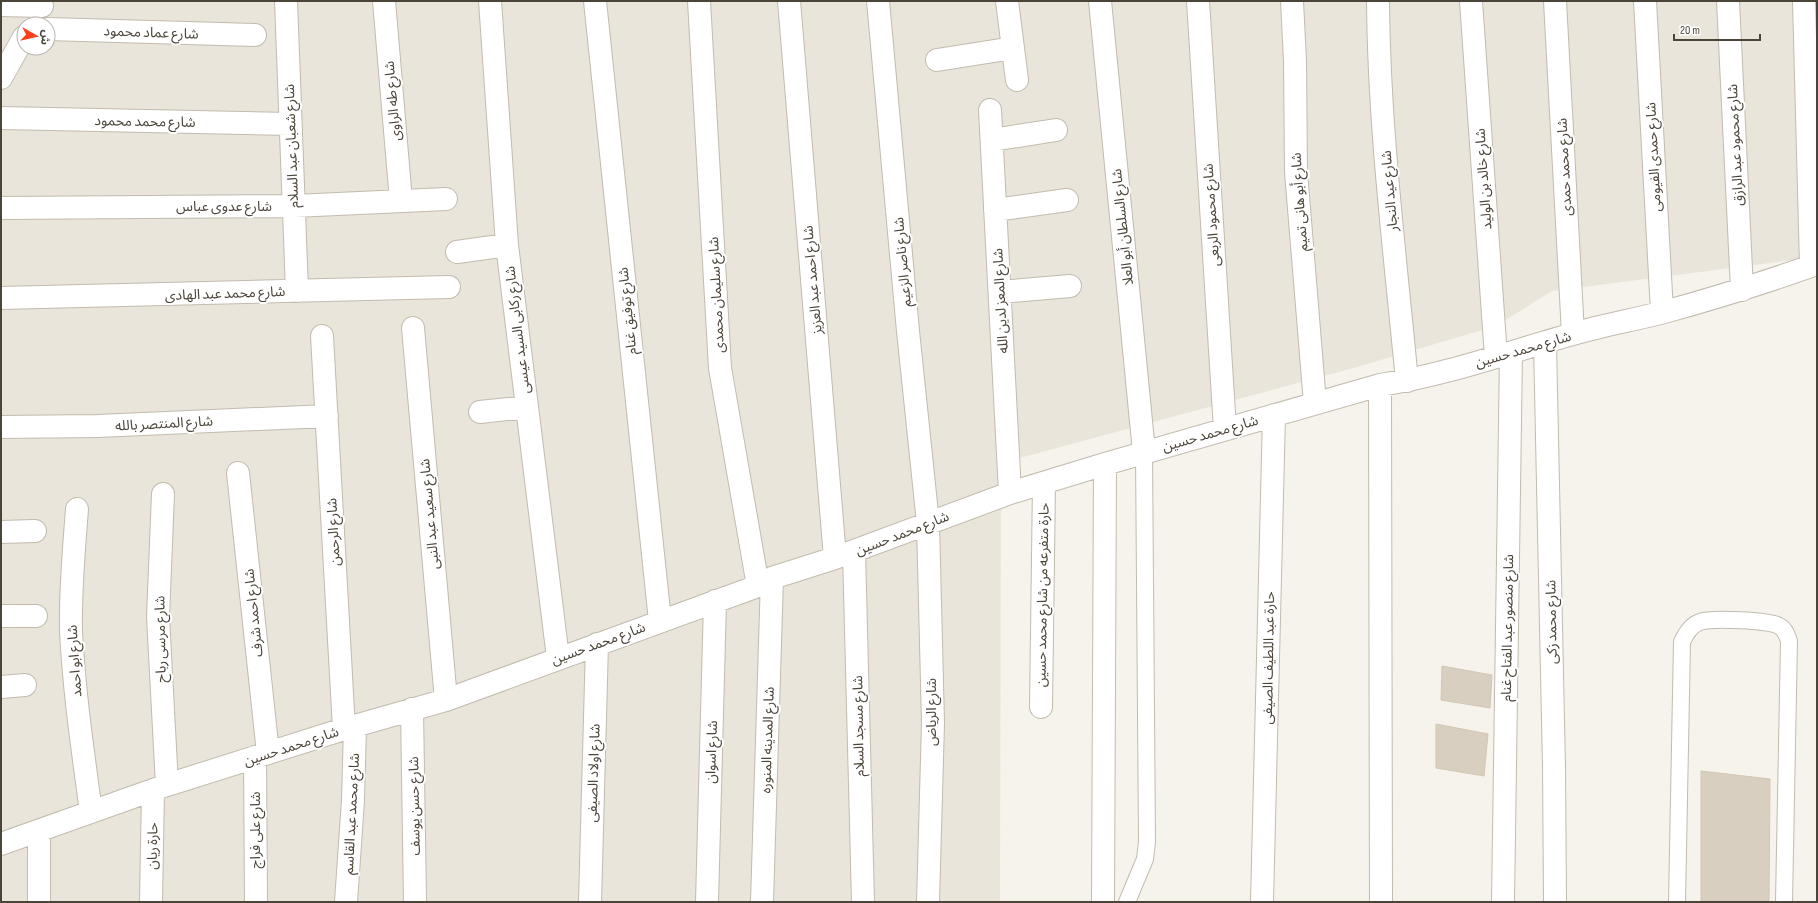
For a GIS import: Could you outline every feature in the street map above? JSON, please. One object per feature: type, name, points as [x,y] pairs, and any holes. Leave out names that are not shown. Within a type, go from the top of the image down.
[{"type":"street","name":"شارع شعبان عبد السلام","points":[[286,1],[297,291]]},
{"type":"street","name":"شارع طه الراوى","points":[[384,1],[401,201]]},
{"type":"street","name":"شارع ركابى السيد عيسى","points":[[490,1],[507,245],[558,658]]},
{"type":"street","name":"شارع توفيق غنام","points":[[595,1],[660,621]]},
{"type":"street","name":"شارع سليمان محمدى","points":[[699,1],[720,368],[765,582]]},
{"type":"street","name":"شارع احمد عبد العزيز","points":[[789,1],[844,554]]},
{"type":"street","name":"شارع ناصر الزعيم","points":[[878,1],[908,331],[928,523]]},
{"type":"street","points":[[1007,1],[1017,80]]},
{"type":"street","name":"شارع السلطان أبو العلا","points":[[1100,1],[1144,452]]},
{"type":"street","name":"شارع محمود الربعى","points":[[1198,1],[1225,429]]},
{"type":"street","name":"شارع أبو هانى تميم","points":[[1292,1],[1295,61],[1296,172],[1315,403]]},
{"type":"street","name":"شارع عيد النجار","points":[[1378,1],[1378,43],[1385,155],[1407,381]]},
{"type":"street","name":"شارع خالد بن الوليد","points":[[1471,1],[1503,355]]},
{"type":"street","name":"شارع محمد حمدى","points":[[1555,1],[1573,334]]},
{"type":"street","name":"شارع حمدى الفيومى","points":[[1645,1],[1662,312]]},
{"type":"street","name":"شارع محمود عبد الرازق","points":[[1728,1],[1742,290]]},
{"type":"street","points":[[1804,1],[1814,265]]},
{"type":"street","points":[[1,5],[43,3]]},
{"type":"street","points":[[36,16],[43,3]]},
{"type":"street","name":"شارع عماد محمود","points":[[56,29],[255,35]]},
{"type":"street","points":[[937,60],[1013,48]]},
{"type":"street","points":[[1,78],[16,51]]},
{"type":"street","name":"شارع المعز لدين الله","points":[[990,110],[1010,493]]},
{"type":"street","name":"شارع محمد محمود","points":[[1,118],[290,124]]},
{"type":"street","points":[[992,140],[1056,130]]},
{"type":"street","name":"شارع عدوى عباس","points":[[1,208],[294,206],[446,199]]},
{"type":"street","points":[[995,210],[1067,200]]},
{"type":"street","points":[[457,252],[507,245]]},
{"type":"street","name":"شارع محمد حسين","points":[[1,844],[39,832],[160,787],[349,728],[446,700],[1010,493],[1144,452],[1315,403],[1380,385],[1407,381],[1573,334],[1742,290],[1814,265]]},
{"type":"street","points":[[1000,292],[1070,286]]},
{"type":"street","name":"شارع محمد عبد الهادى","points":[[1,298],[449,287]]},
{"type":"street","name":"شارع سعيد عبد النبى","points":[[413,328],[446,700]]},
{"type":"street","name":"شارع الرحمن","points":[[322,336],[349,728]]},
{"type":"street","name":"شارع محمد زكى","points":[[1545,343],[1554,760],[1555,902]]},
{"type":"street","name":"شارع منصور عبد الفتاح غنام","points":[[1503,355],[1503,902]]},
{"type":"street","points":[[1380,385],[1381,902]]},
{"type":"street","points":[[480,412],[526,407]]},
{"type":"street","name":"حارة عبد اللطيف الصيفى","points":[[1262,902],[1274,415]]},
{"type":"street","name":"شارع المنتصر بالله","points":[[1,427],[98,426],[327,416]]},
{"type":"street","points":[[1103,902],[1105,464]]},
{"type":"street","name":"شارع احمد شرف","points":[[238,473],[262,755]]},
{"type":"street","name":"حارة متفرعه من شارع محمد حسين","points":[[1041,706],[1044,483]]},
{"type":"street","name":"شارع مرسى رباح","points":[[160,787],[158,618],[163,494]]},
{"type":"street","name":"شارع ابو احمد","points":[[77,509],[72,571],[71,630],[75,686],[91,812]]},
{"type":"street","name":"شارع الرياض","points":[[928,523],[932,723],[928,902]]},
{"type":"street","points":[[1,532],[34,531]]},
{"type":"street","name":"شارع مسجد السلام","points":[[844,554],[863,902]]},
{"type":"street","name":"شارع المدينه المنوره","points":[[762,902],[765,582]]},
{"type":"street","name":"شارع اسوان","points":[[706,902],[715,601]]},
{"type":"street","points":[[1,616],[36,616]]},
{"type":"street","name":"شارع اولاد الصيفى","points":[[590,902],[597,644]]},
{"type":"street","points":[[1,687],[25,686]]},
{"type":"street","name":"شارع حسن يوسف","points":[[412,710],[415,902]]},
{"type":"street","name":"شارع محمد عبد القاسم","points":[[346,902],[353,800],[349,728]]},
{"type":"street","name":"شارع على فراج","points":[[256,902],[262,755]]},
{"type":"street","name":"حارة ريان","points":[[151,902],[160,787]]},
{"type":"street","points":[[39,832],[39,902]]},
{"type":"lane","points":[[1127,902],[1145,859],[1147,842],[1144,452]]},
{"type":"lane","points":[[1677,902],[1682,642],[1685,635],[1694,625],[1708,620],[1772,623],[1783,629],[1789,641],[1784,902]]},
{"type":"shaded area","points":[[1,1],[1817,1],[1817,257],[1552,291],[1496,326],[1357,367],[1001,463],[1000,902],[1,902]]},
{"type":"building","points":[[1442,666],[1492,675],[1490,708],[1441,700]]},
{"type":"building","points":[[1436,724],[1488,734],[1484,776],[1436,768]]},
{"type":"building","points":[[1701,771],[1770,779],[1769,902],[1701,902]]}]
